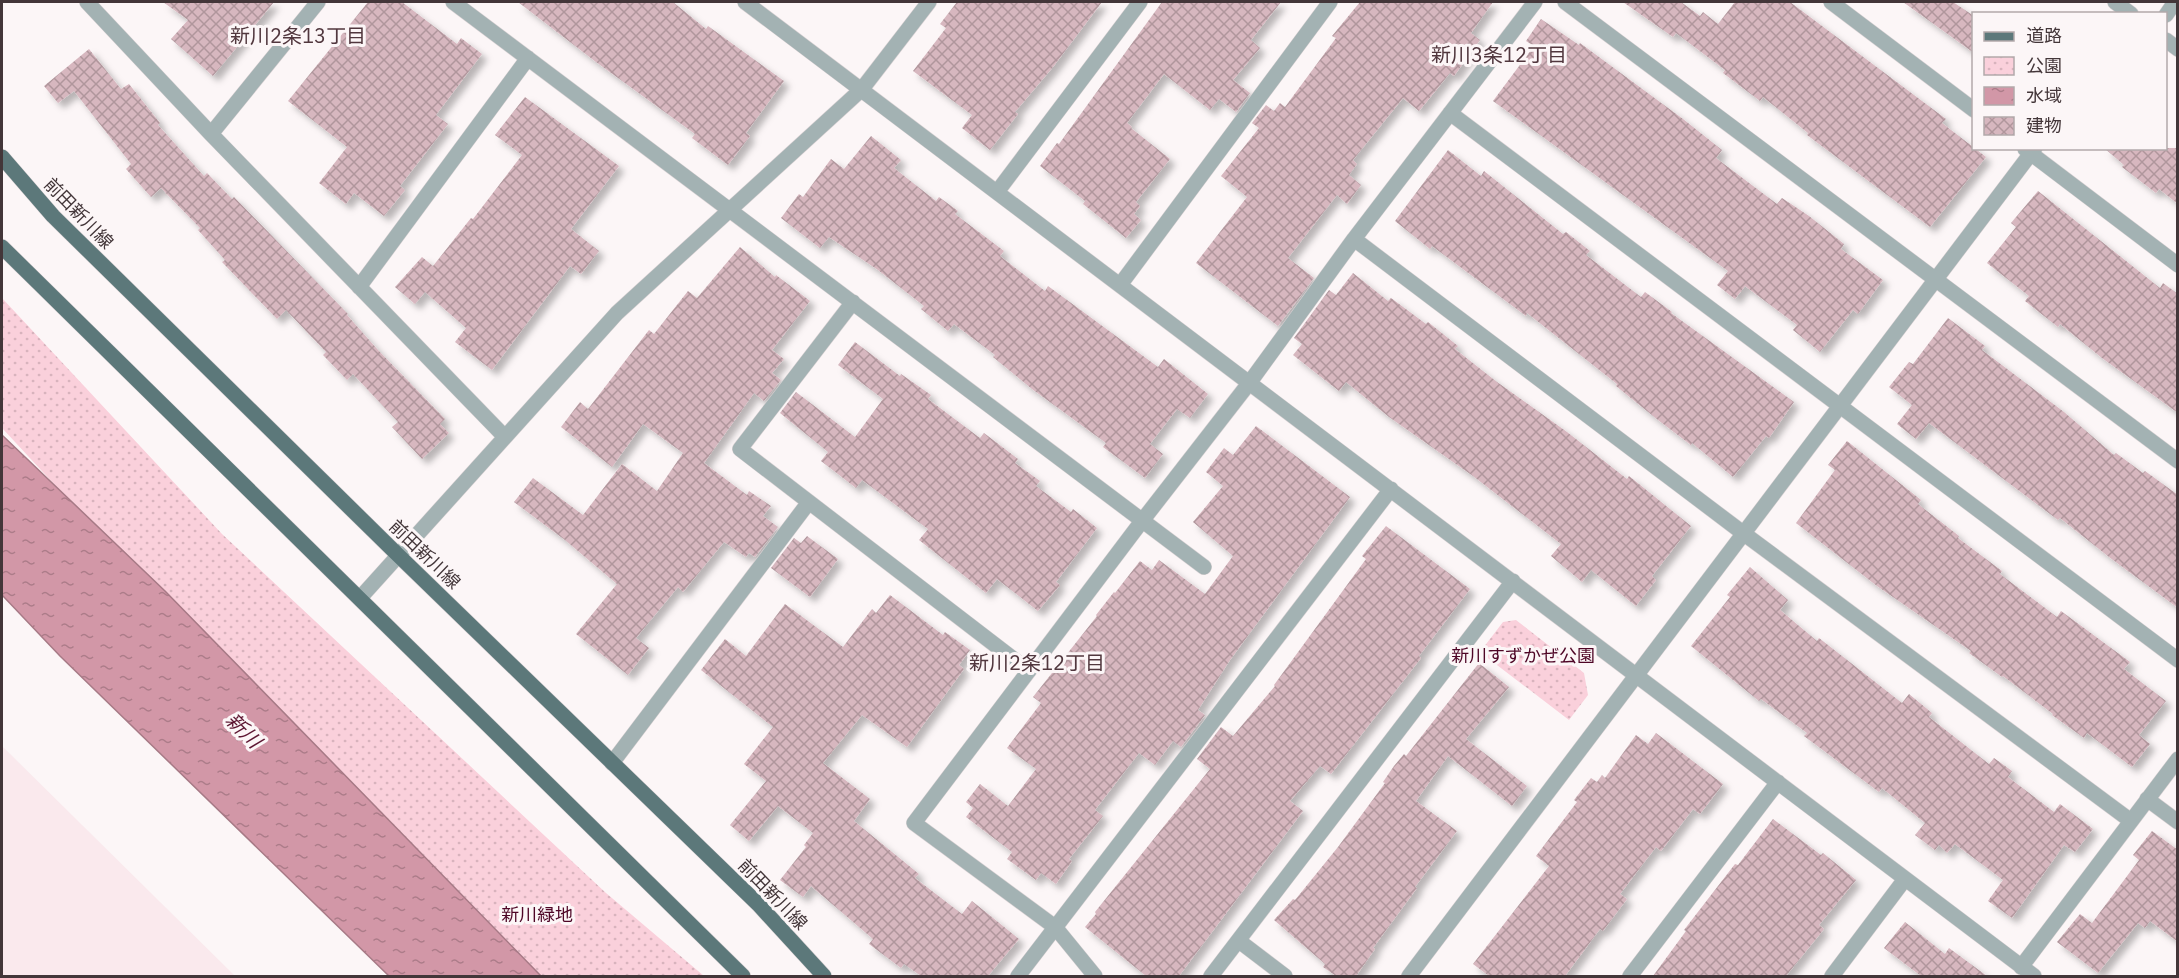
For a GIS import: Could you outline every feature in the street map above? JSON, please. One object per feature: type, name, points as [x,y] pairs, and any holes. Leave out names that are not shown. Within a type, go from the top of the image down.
[{"type":"main road","name":"前田新川線","points":[[2,157],[53,216],[758,904],[824,976]]},
{"type":"main road","points":[[2,247],[743,976]]},
{"type":"street","points":[[87,2],[211,135],[505,437]]},
{"type":"street","points":[[211,135],[318,2]]},
{"type":"street","points":[[453,2],[1204,567]]},
{"type":"street","points":[[745,2],[2034,976]]},
{"type":"street","points":[[360,598],[617,313],[862,89],[929,2]]},
{"type":"street","points":[[997,192],[1140,2]]},
{"type":"street","points":[[1120,285],[1330,2]]},
{"type":"street","points":[[1095,976],[1055,927],[914,823],[1250,382],[1354,239],[1535,2]]},
{"type":"street","points":[[1565,2],[2178,461]]},
{"type":"street","points":[[1831,2],[1972,108]]},
{"type":"street","points":[[2115,2],[2128,12]]},
{"type":"street","points":[[359,287],[528,58]]},
{"type":"street","points":[[1450,113],[2178,660]]},
{"type":"street","points":[[1409,976],[1935,280],[2030,150],[2178,265]]},
{"type":"street","points":[[1354,239],[2131,822]]},
{"type":"street","points":[[853,302],[740,449],[1029,670]]},
{"type":"street","points":[[1018,976],[1391,489]]},
{"type":"street","points":[[612,763],[809,502]]},
{"type":"street","points":[[1211,976],[1513,581]]},
{"type":"street","points":[[2021,967],[2178,759]]},
{"type":"street","points":[[1630,976],[1778,782]]},
{"type":"street","points":[[2148,800],[2178,822]]},
{"type":"street","points":[[1832,976],[1905,879]]},
{"type":"street","points":[[1239,940],[1286,976]]},
{"type":"shaded area","points":[[2,746],[235,976],[2,976]]},
{"type":"green space","name":"新川緑地","points":[[2,298],[222,534],[606,893],[704,976],[512,976],[507,972],[2,428]]},
{"type":"green space","name":"新川すずかぜ公園","points":[[1516,620],[1584,673],[1588,695],[1569,720],[1480,652],[1503,622]]},
{"type":"water","name":"新川","points":[[2,435],[165,591],[541,976],[389,976],[60,656],[2,595]]},
{"type":"building","points":[[163,2],[274,2],[213,76],[171,39],[188,20]]},
{"type":"building","points":[[368,2],[402,2],[457,44],[461,38],[482,54],[436,115],[448,124],[400,186],[405,190],[384,216],[354,193],[346,204],[319,183],[347,147],[288,101]]},
{"type":"building","points":[[518,2],[673,2],[706,29],[708,26],[784,81],[746,133],[750,136],[728,165],[692,138],[695,134]]},
{"type":"building","points":[[957,2],[1102,2],[1053,67],[1015,112],[1018,114],[990,150],[962,128],[972,115],[913,71],[946,28],[940,24]]},
{"type":"building","points":[[1162,2],[1281,2],[1251,40],[1260,48],[1233,80],[1250,93],[1236,112],[1219,99],[1210,110],[1164,74],[1127,123],[1170,159],[1136,202],[1140,206],[1134,214],[1141,220],[1126,238],[1083,204],[1085,201],[1040,166],[1057,143],[1059,144]]},
{"type":"building","points":[[1360,2],[1493,2],[1471,33],[1480,40],[1454,76],[1450,73],[1419,111],[1403,98],[1353,160],[1357,164],[1349,175],[1361,185],[1347,204],[1337,195],[1288,258],[1314,278],[1278,326],[1196,263],[1247,197],[1221,176],[1259,128],[1252,123],[1266,105],[1274,111],[1280,103],[1285,107],[1336,38],[1332,36]]},
{"type":"building","points":[[1623,2],[1681,2],[1700,16],[1703,12],[1718,24],[1735,2],[1790,2],[1946,119],[1942,123],[1972,146],[1972,150],[1977,150],[1986,157],[1930,227],[1807,135],[1808,133],[1763,97],[1760,101],[1723,73],[1725,70],[1676,33],[1673,37]]},
{"type":"building","points":[[1903,2],[1953,2],[1972,15],[1972,52]]},
{"type":"building","points":[[1541,19],[1579,45],[1580,43],[1683,119],[1722,150],[1716,158],[1777,204],[1782,198],[1809,216],[1844,244],[1841,249],[1883,280],[1858,314],[1853,310],[1820,352],[1793,330],[1797,325],[1745,286],[1735,299],[1717,285],[1728,271],[1493,101],[1534,46],[1526,41]]},
{"type":"building","points":[[89,49],[121,89],[129,84],[160,123],[158,125],[204,176],[207,173],[232,199],[234,197],[348,314],[378,350],[445,419],[440,424],[449,433],[422,459],[392,427],[398,422],[353,374],[347,380],[323,355],[326,352],[286,310],[277,319],[222,262],[225,260],[198,230],[200,228],[161,188],[151,197],[126,169],[131,164],[74,91],[58,103],[44,86]]},
{"type":"building","points":[[525,97],[619,166],[571,229],[599,251],[581,274],[570,266],[492,370],[455,342],[466,328],[425,292],[415,304],[395,287],[422,257],[433,266],[471,218],[473,219],[522,155],[495,135]]},
{"type":"building","points":[[871,136],[901,160],[894,168],[936,201],[939,197],[958,211],[955,214],[1004,251],[1000,256],[1045,291],[1048,286],[1158,367],[1164,359],[1208,394],[1190,418],[1177,409],[1150,444],[1163,454],[1145,478],[1103,447],[1106,443],[1032,389],[993,357],[995,355],[954,324],[948,331],[921,309],[924,306],[878,270],[829,237],[820,248],[781,218],[799,194],[803,197],[831,159],[844,169]]},
{"type":"building","points":[[2178,148],[2178,204],[2159,189],[2156,193],[2122,167],[2124,165],[2106,150]]},
{"type":"building","points":[[1448,150],[1481,176],[1484,171],[1563,234],[1566,232],[1590,251],[1586,255],[1641,297],[1645,292],[1794,402],[1769,438],[1766,436],[1733,477],[1692,443],[1691,445],[1658,420],[1616,386],[1617,384],[1527,313],[1526,316],[1432,246],[1430,249],[1395,221]]},
{"type":"building","points":[[2038,191],[2160,288],[2163,283],[2178,294],[2178,413],[2102,358],[2060,324],[2058,327],[2025,301],[2029,296],[1987,263],[2016,227],[2011,223]]},
{"type":"building","points":[[740,247],[775,277],[776,275],[810,301],[772,350],[784,359],[772,373],[781,380],[764,401],[754,393],[704,463],[747,495],[749,491],[771,506],[763,516],[778,527],[755,557],[749,553],[746,557],[724,542],[683,592],[678,587],[636,638],[649,648],[628,675],[576,634],[617,584],[565,540],[514,502],[533,478],[583,515],[622,464],[657,491],[683,453],[643,424],[612,467],[561,427],[580,402],[588,409],[649,330],[654,334],[688,291],[697,298]]},
{"type":"building","points":[[1353,273],[1388,301],[1391,298],[1426,324],[1428,322],[1458,346],[1455,349],[1497,382],[1627,479],[1629,476],[1691,526],[1652,576],[1656,580],[1636,606],[1591,570],[1582,582],[1551,556],[1561,544],[1473,476],[1389,417],[1346,382],[1339,391],[1293,355],[1302,344],[1294,338],[1329,290],[1336,295]]},
{"type":"building","points":[[1948,318],[1985,346],[1982,350],[2064,412],[2114,455],[2116,453],[2143,473],[2145,471],[2178,495],[2178,608],[2060,518],[2058,520],[1929,423],[1916,439],[1897,424],[1912,405],[1889,387],[1909,362],[1913,364]]},
{"type":"building","points":[[855,342],[900,376],[901,374],[931,395],[928,399],[980,438],[984,433],[1018,459],[1015,463],[1040,481],[1036,486],[1071,512],[1073,509],[1097,528],[1056,582],[1060,585],[1038,611],[997,579],[986,593],[919,540],[928,529],[862,480],[856,488],[821,461],[828,452],[780,413],[796,392],[855,437],[883,399],[838,365]]},
{"type":"building","points":[[1256,426],[1350,497],[1230,660],[1198,710],[1205,715],[1181,747],[1173,741],[1155,765],[1139,753],[1095,810],[1103,816],[1069,859],[1072,861],[1056,884],[1041,873],[1036,880],[1007,859],[1012,852],[966,817],[973,808],[966,802],[980,784],[1008,806],[1036,769],[1007,748],[1041,703],[1033,697],[1140,561],[1152,570],[1159,560],[1205,594],[1233,556],[1193,522],[1223,486],[1206,472],[1224,448],[1233,455]]},
{"type":"building","points":[[1847,441],[1921,500],[1918,504],[2002,571],[2000,574],[2057,617],[2061,611],[2130,662],[2124,669],[2166,701],[2139,735],[2150,744],[2132,767],[2087,733],[2084,738],[2052,715],[2003,676],[1969,653],[1971,651],[1877,586],[1796,523],[1835,470],[1828,465]]},
{"type":"building","points":[[1386,526],[1470,589],[1419,656],[1421,658],[1331,774],[1320,766],[1290,801],[1303,811],[1179,976],[1146,976],[1085,927],[1210,769],[1197,759],[1221,727],[1233,736],[1275,686],[1366,559],[1362,556]]},
{"type":"building","points":[[807,536],[838,559],[810,597],[771,568],[794,538],[801,543]]},
{"type":"building","points":[[1750,567],[1788,600],[1780,610],[1817,641],[1819,638],[1902,703],[1909,694],[1932,713],[1929,717],[1989,764],[1994,758],[2012,771],[2008,777],[2054,812],[2060,804],[2093,829],[2075,852],[2064,845],[2012,918],[1988,901],[2003,880],[1955,844],[1947,853],[1939,845],[1935,850],[1915,835],[1925,823],[1882,788],[1879,792],[1804,736],[1807,733],[1761,699],[1759,701],[1691,646],[1730,597],[1727,595]]},
{"type":"building","points":[[890,595],[943,635],[945,632],[970,650],[959,665],[964,669],[907,747],[862,715],[823,763],[870,799],[854,821],[919,874],[915,878],[962,914],[972,901],[1019,939],[988,976],[921,976],[904,964],[901,968],[869,944],[873,939],[811,886],[803,897],[780,880],[806,847],[804,845],[813,833],[778,806],[749,841],[730,825],[766,781],[744,764],[773,727],[701,670],[725,639],[746,656],[785,604],[843,647],[872,609],[876,613]]},
{"type":"building","points":[[1479,663],[1509,687],[1466,739],[1527,786],[1512,806],[1448,756],[1416,801],[1457,831],[1415,887],[1417,888],[1373,948],[1375,949],[1356,976],[1336,976],[1323,967],[1325,964],[1274,920],[1293,899],[1295,900],[1338,847],[1385,783],[1383,782],[1394,766],[1404,754],[1406,756]]},
{"type":"building","points":[[1656,733],[1723,784],[1700,814],[1693,809],[1661,851],[1656,847],[1620,894],[1627,899],[1603,931],[1600,929],[1565,976],[1489,976],[1473,964],[1549,866],[1536,856],[1577,802],[1574,800],[1591,778],[1597,782],[1602,775],[1605,778],[1636,735],[1648,744]]},
{"type":"building","points":[[1773,819],[1821,855],[1823,853],[1856,880],[1819,925],[1824,929],[1786,976],[1653,976],[1686,931],[1684,930]]},
{"type":"building","points":[[2152,831],[2178,850],[2178,942],[2150,921],[2145,928],[2138,923],[2098,973],[2057,942],[2080,914],[2092,923],[2139,860],[2133,855]]},
{"type":"building","points":[[1905,922],[1945,954],[1949,948],[1987,976],[1921,976],[1884,948]]},
{"type":"district","name":"新川2条13丁目","points":[[298,35]]},
{"type":"district","name":"新川3条12丁目","points":[[1499,54]]},
{"type":"district","name":"新川2条12丁目","points":[[1037,662]]}]
